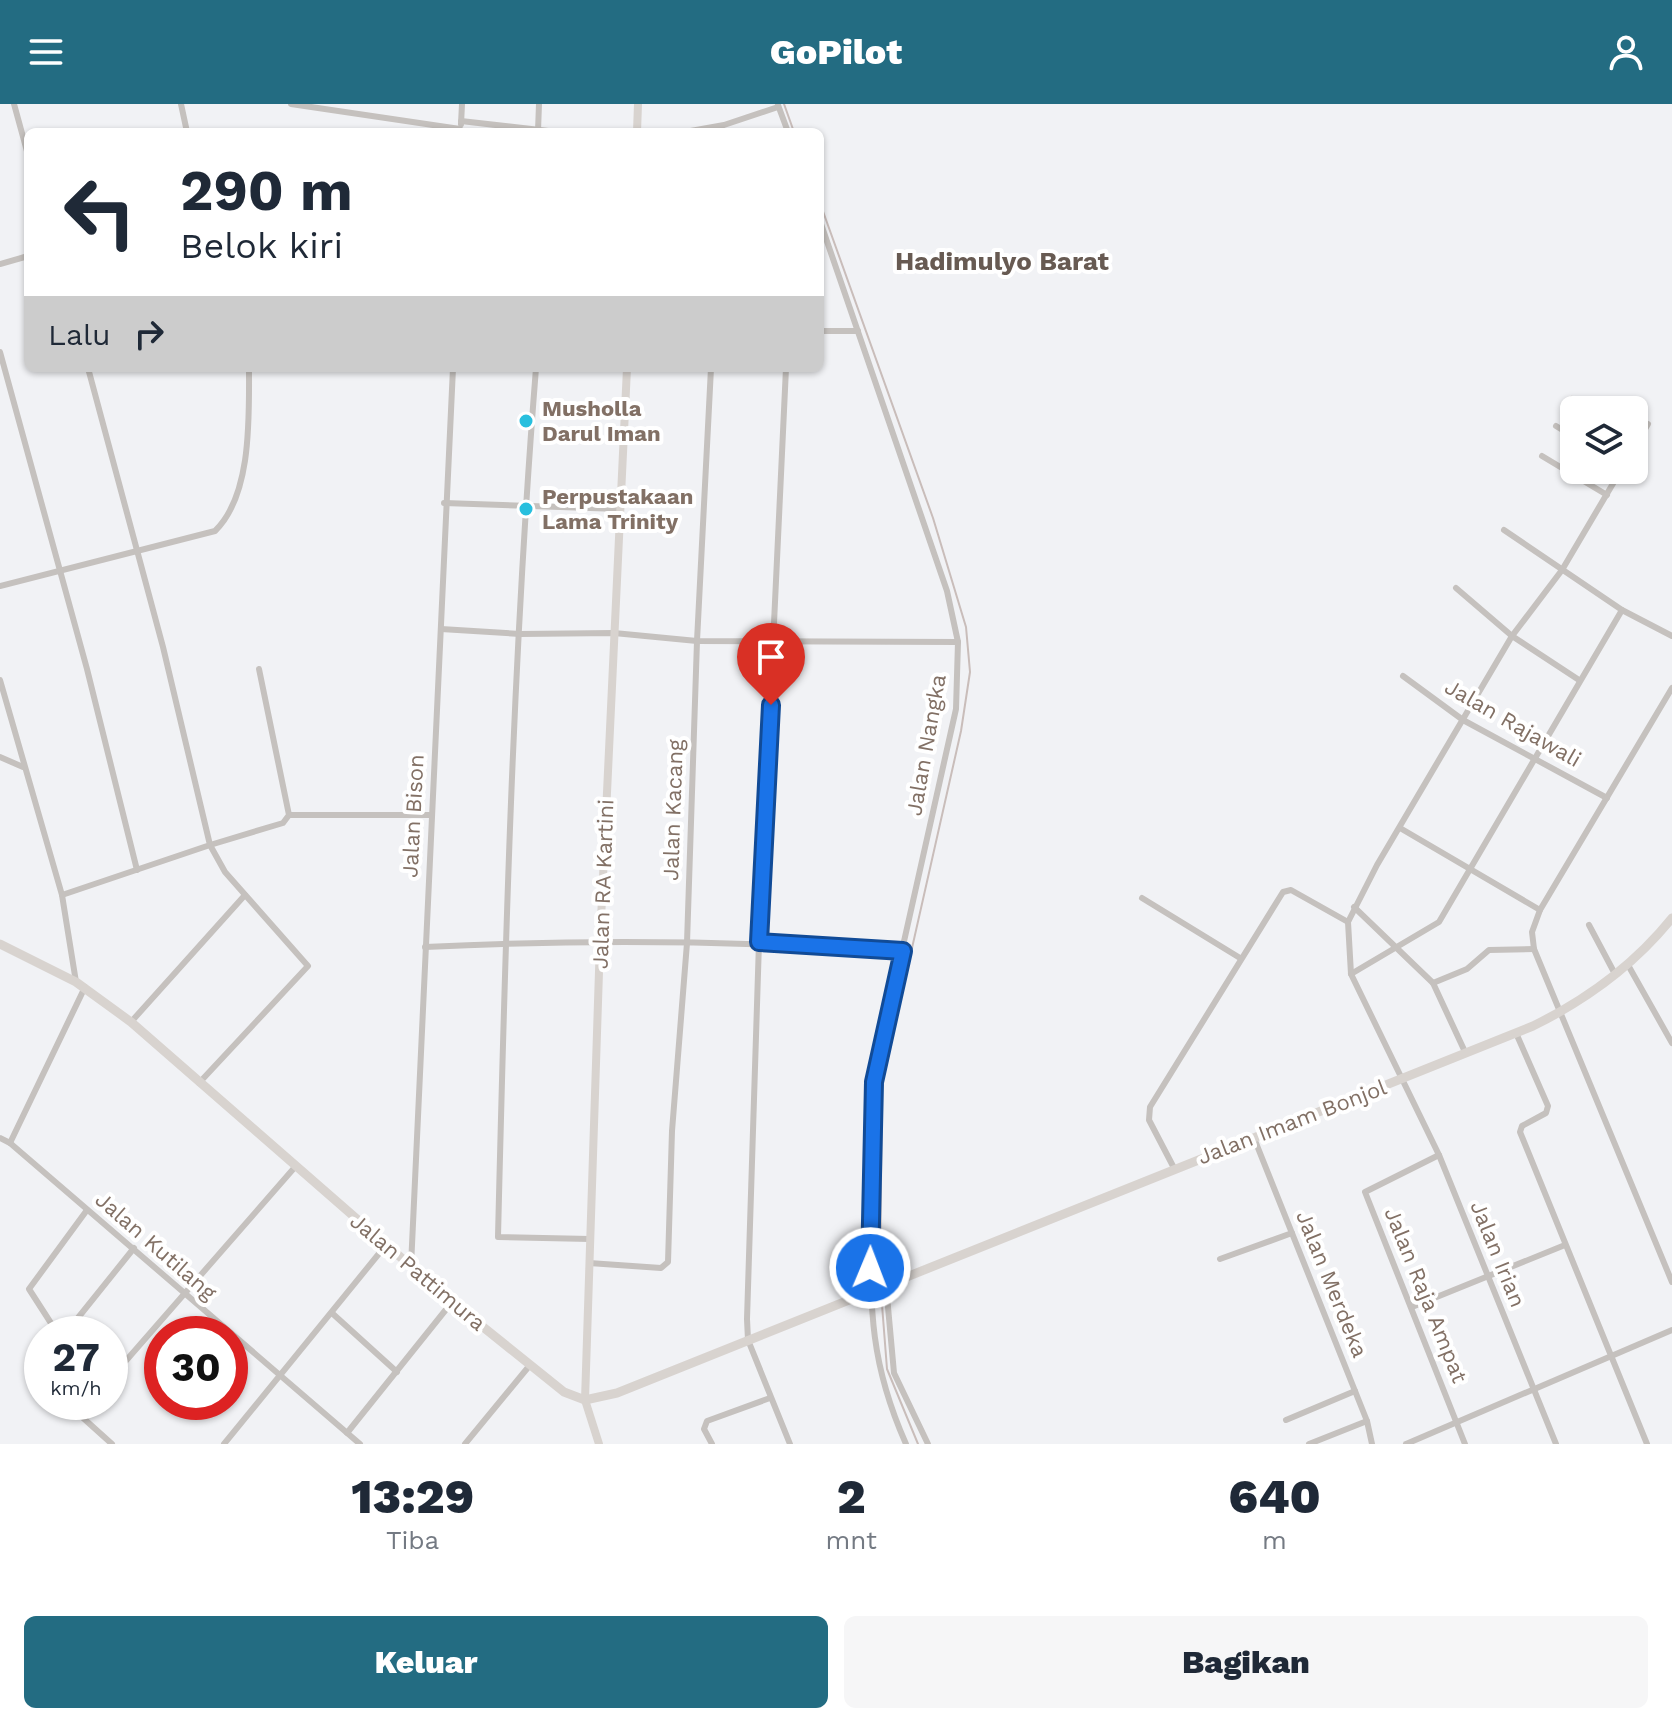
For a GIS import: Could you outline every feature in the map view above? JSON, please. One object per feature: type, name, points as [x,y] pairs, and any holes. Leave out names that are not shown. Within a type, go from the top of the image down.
[{"type":"main road","points":[[637,128],[638,104]]},
{"type":"main road","name":"Jalan RA Kartini","points":[[599,1444],[585,1400],[600,941],[627,372]]},
{"type":"main road","name":"Jalan Imam Bonjol","points":[[885,1285],[1466,1054],[1561,1013],[1628,965],[1672,918]]},
{"type":"main road","name":"Jalan Pattimura","points":[[0,944],[81,984],[131,1022],[452,1302],[564,1392],[585,1400]]},
{"type":"main road","points":[[585,1400],[606,1397],[885,1285]]},
{"type":"street","points":[[14,104],[24,140]]},
{"type":"street","points":[[181,104],[186,128]]},
{"type":"street","points":[[291,104],[460,127],[462,104]]},
{"type":"street","points":[[538,128],[539,104]]},
{"type":"street","points":[[726,128],[778,105],[787,128]]},
{"type":"street","name":"Jalan Nangka","points":[[824,233],[947,591],[958,642],[956,709],[874,1082],[869,1291],[881,1384],[906,1444]]},
{"type":"street","points":[[0,264],[24,257]]},
{"type":"street","points":[[824,331],[858,331]]},
{"type":"street","points":[[0,352],[87,669],[137,870]]},
{"type":"street","points":[[89,372],[137,549],[210,845],[225,872],[289,940],[308,966],[199,1083]]},
{"type":"street","points":[[0,586],[215,531],[228,518],[235,504],[249,428],[249,372]]},
{"type":"street","name":"Jalan Bison","points":[[411,1266],[441,629],[444,503],[453,372]]},
{"type":"street","points":[[536,372],[525,506],[505,943],[498,1237],[590,1239]]},
{"type":"street","name":"Jalan Kacang","points":[[589,1263],[661,1268],[668,1262],[672,1131],[687,943],[697,641],[711,372]]},
{"type":"street","points":[[786,372],[784,470],[772,641],[759,942],[748,1340],[790,1444]]},
{"type":"street","points":[[1556,426],[1560,428]]},
{"type":"street","points":[[1542,456],[1607,495]]},
{"type":"street","points":[[1613,484],[1562,570],[1512,636],[1354,907],[1348,922],[1351,974],[1439,922],[1622,610]]},
{"type":"street","points":[[444,503],[620,509]]},
{"type":"street","points":[[1504,530],[1622,610],[1672,636]]},
{"type":"street","points":[[1456,588],[1512,636],[1579,680]]},
{"type":"street","points":[[441,629],[520,634],[614,633],[697,641],[958,642]]},
{"type":"street","points":[[62,895],[283,823],[289,815],[259,669]]},
{"type":"street","name":"Jalan Rajawali","points":[[1403,676],[1463,720],[1607,798]]},
{"type":"street","points":[[0,680],[62,895],[81,984],[10,1143]]},
{"type":"street","points":[[1672,688],[1540,910],[1532,932],[1534,949],[1672,1282]]},
{"type":"street","points":[[0,757],[23,767]]},
{"type":"street","points":[[289,815],[432,815]]},
{"type":"street","points":[[1400,828],[1540,910]]},
{"type":"street","points":[[1174,1168],[1149,1120],[1150,1107],[1240,958],[1286,889],[1348,922]]},
{"type":"street","points":[[131,1022],[245,895]]},
{"type":"street","points":[[1142,898],[1240,958]]},
{"type":"street","points":[[1354,907],[1433,983],[1466,1054]]},
{"type":"street","points":[[1589,925],[1615,974]]},
{"type":"street","points":[[425,947],[600,941],[759,942],[903,951]]},
{"type":"street","points":[[1433,983],[1467,969],[1489,950],[1534,949]]},
{"type":"street","points":[[1628,965],[1672,1043]]},
{"type":"street","name":"Jalan Irian","points":[[1351,974],[1405,1078],[1439,1155],[1556,1444]]},
{"type":"street","points":[[1516,1033],[1548,1106],[1546,1113],[1522,1126],[1520,1132],[1647,1444]]},
{"type":"street","name":"Jalan Kutilang","points":[[0,1138],[10,1143],[134,1248],[360,1444]]},
{"type":"street","name":"Jalan Merdeka","points":[[1254,1138],[1367,1421],[1372,1444]]},
{"type":"street","name":"Jalan Raja Ampat","points":[[1439,1155],[1365,1192],[1465,1444]]},
{"type":"street","points":[[128,1358],[295,1167]]},
{"type":"street","points":[[46,1316],[29,1289],[87,1210]]},
{"type":"street","points":[[1220,1259],[1292,1233]]},
{"type":"street","points":[[224,1444],[333,1314],[386,1245]]},
{"type":"street","points":[[1412,1307],[1565,1245]]},
{"type":"street","points":[[79,1316],[134,1248]]},
{"type":"street","points":[[885,1285],[894,1373],[928,1444]]},
{"type":"street","points":[[347,1433],[452,1302]]},
{"type":"street","points":[[333,1314],[397,1372]]},
{"type":"street","points":[[1406,1444],[1672,1330]]},
{"type":"street","points":[[465,1444],[530,1365]]},
{"type":"street","points":[[1286,1420],[1355,1391]]},
{"type":"street","points":[[712,1444],[704,1429],[707,1421],[770,1398]]},
{"type":"street","points":[[85,1420],[112,1444]]},
{"type":"street","points":[[1309,1444],[1367,1421]]},
{"type":"waterway","points":[[784,104],[793,128]]},
{"type":"waterway","points":[[824,214],[933,518],[966,627],[970,672],[961,731],[882,1081],[880,1285]]},
{"type":"waterway","points":[[881,1292],[887,1369],[918,1444]]},
{"type":"place","name":"Musholla Darul Iman","points":[[526,421]]},
{"type":"place","name":"Perpustakaan Lama Trinity","points":[[526,509]]},
{"type":"district","name":"Hadimulyo Barat","points":[[1002,261]]},
{"type":"route","points":[[771,705],[759,942],[903,951],[874,1082],[870,1121],[870,1268]]}]
